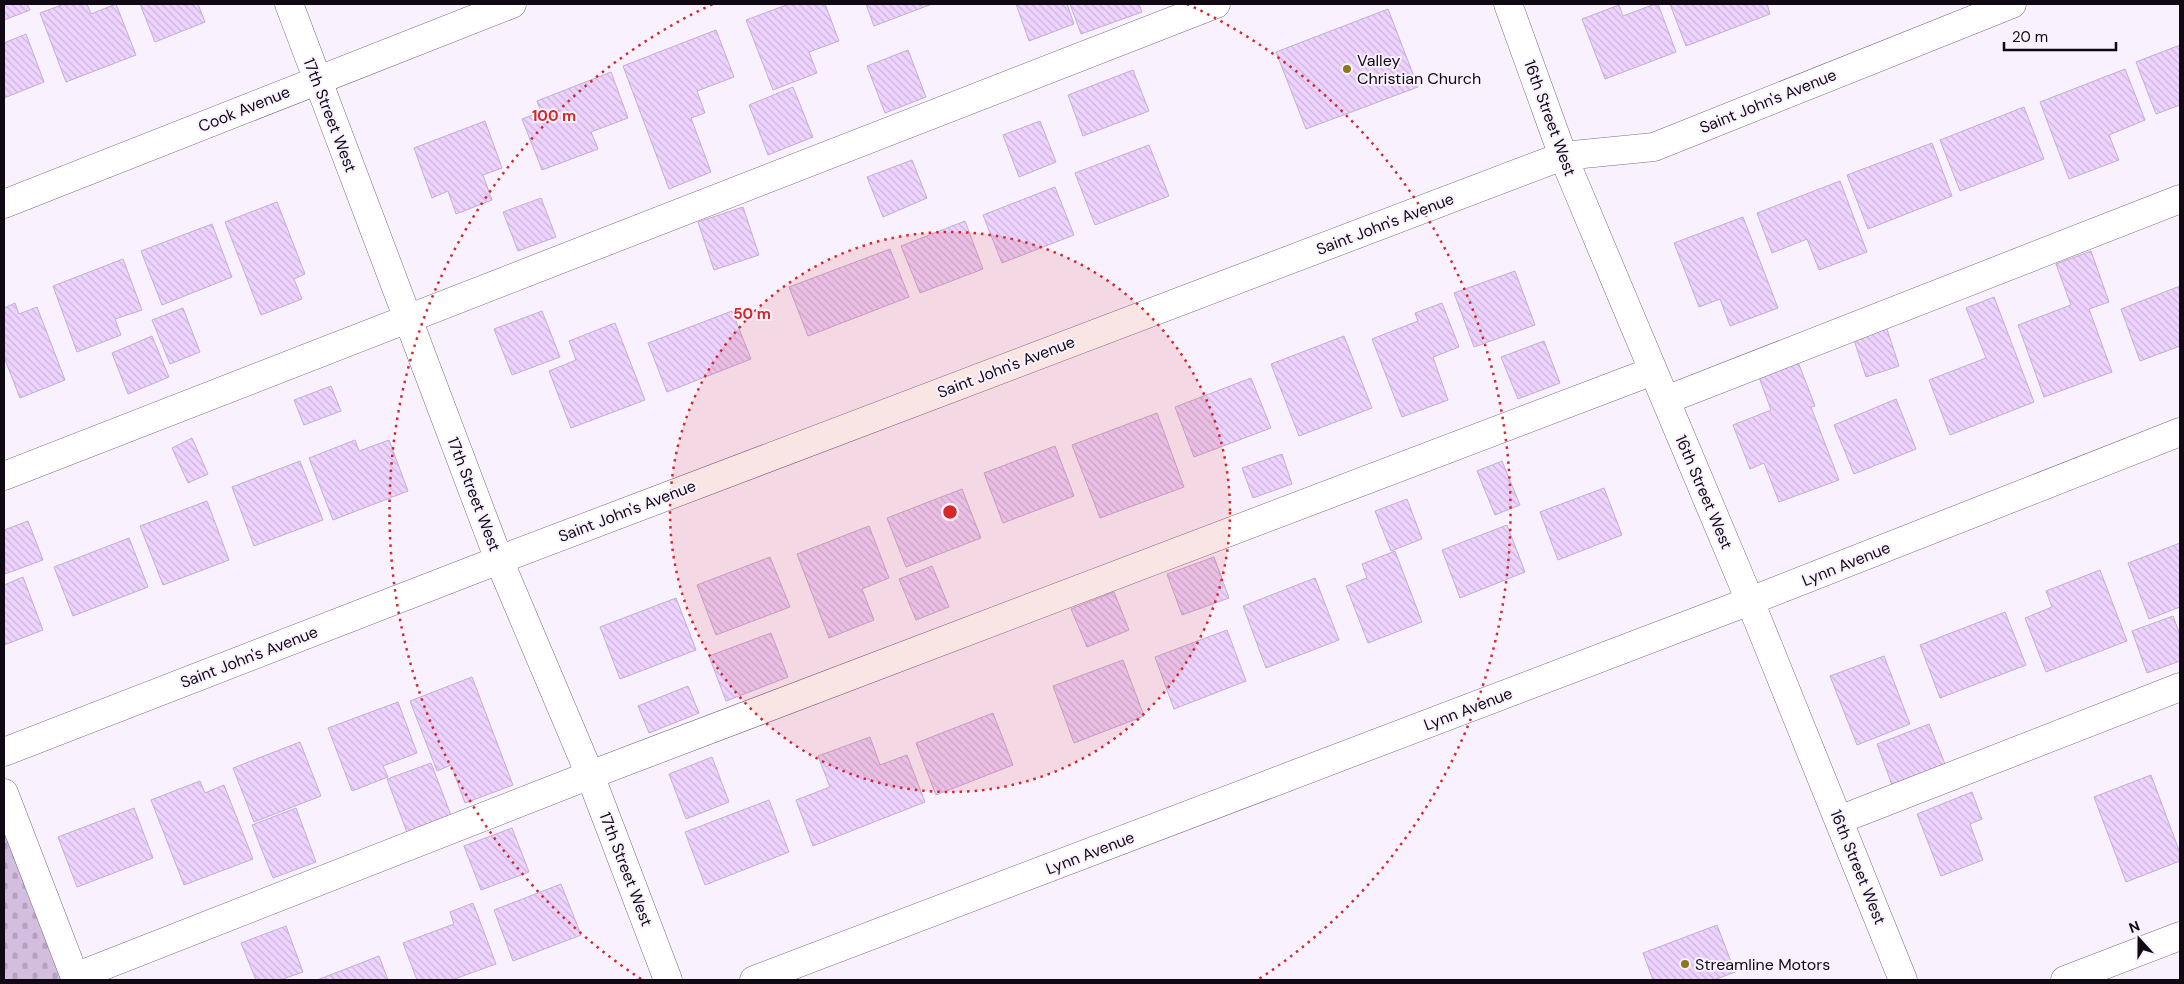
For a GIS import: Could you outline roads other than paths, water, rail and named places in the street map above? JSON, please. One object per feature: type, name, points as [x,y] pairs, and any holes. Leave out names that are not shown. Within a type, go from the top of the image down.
[{"type":"street","name":"17th Street West","points":[[289,4],[316,80],[499,560],[590,774],[668,980]]},
{"type":"street","name":"Cook Avenue","points":[[4,204],[512,4]]},
{"type":"street","points":[[4,476],[1216,4]]},
{"type":"street","name":"16th Street West","points":[[1508,4],[1562,156],[1750,602],[1903,980]]},
{"type":"street","name":"Saint John's Avenue","points":[[4,752],[499,560],[1562,156],[1654,147],[2012,4]]},
{"type":"street","points":[[1666,400],[2180,199]]},
{"type":"street","points":[[4,793],[76,979],[590,774],[1653,371]]},
{"type":"street","name":"Lynn Avenue","points":[[754,980],[1750,602],[2180,432]]},
{"type":"street","points":[[1839,820],[2180,687]]},
{"type":"street","points":[[2065,980],[2180,936]]},
{"type":"place","name":"Valley Christian Church","points":[[1347,69]]},
{"type":"place","name":"Streamline Motors","points":[[1685,964]]}]
